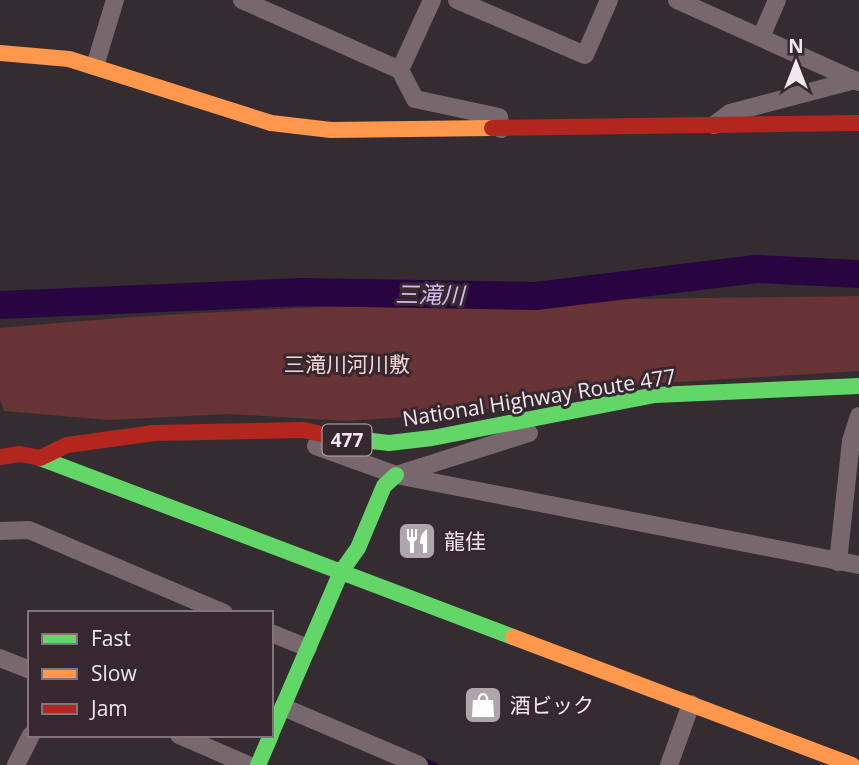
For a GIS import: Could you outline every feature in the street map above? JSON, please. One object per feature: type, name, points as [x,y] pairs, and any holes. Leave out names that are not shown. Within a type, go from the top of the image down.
[{"type":"main road","points":[[0,53],[46,55],[94,66],[271,123],[294,127],[331,130],[501,129],[859,123]]},
{"type":"main road","name":"National Highway Route 477","points":[[40,458],[67,445],[154,433],[304,430],[348,440],[389,443],[432,438],[655,396],[859,386]]},
{"type":"main road","points":[[0,447],[40,458],[691,704],[813,758],[852,765]]},
{"type":"main road","points":[[0,457],[20,454]]},
{"type":"main road","points":[[273,730],[341,572],[358,548],[384,486],[396,475]]},
{"type":"main road","points":[[258,765],[270,737]]},
{"type":"street","points":[[94,66],[115,0]]},
{"type":"street","points":[[242,0],[400,70],[415,99],[499,117],[501,129]]},
{"type":"street","points":[[400,70],[432,0]]},
{"type":"street","points":[[457,0],[585,55],[610,0]]},
{"type":"street","points":[[677,0],[857,81]]},
{"type":"street","points":[[761,37],[778,0]]},
{"type":"street","points":[[714,125],[730,113],[857,81]]},
{"type":"street","points":[[396,475],[418,465],[655,396]]},
{"type":"street","points":[[838,562],[851,442],[859,416]]},
{"type":"street","points":[[274,430],[396,475],[859,565]]},
{"type":"street","points":[[0,531],[29,530],[219,611]]},
{"type":"street","points":[[273,634],[308,648]]},
{"type":"street","points":[[0,658],[28,669]]},
{"type":"street","points":[[669,765],[691,704]]},
{"type":"street","points":[[283,707],[419,765]]},
{"type":"street","points":[[16,765],[30,737]]},
{"type":"street","points":[[184,737],[248,765]]},
{"type":"green space","name":"三滝川河川敷","points":[[859,296],[859,371],[615,386],[465,413],[348,421],[228,414],[109,420],[4,411],[0,399],[0,328],[214,312],[429,303]]},
{"type":"waterway","name":"三滝川","points":[[0,305],[301,292],[536,296],[756,269],[859,274]]},
{"type":"waterway","points":[[424,760],[436,765]]},
{"type":"traffic: fast","points":[[329,436],[389,443],[432,438],[655,395],[859,386]]},
{"type":"traffic: fast","points":[[40,458],[513,637]]},
{"type":"traffic: fast","points":[[273,729],[341,572],[358,548],[384,486],[396,475]]},
{"type":"traffic: fast","points":[[258,765],[270,737]]},
{"type":"traffic: slow","points":[[0,53],[69,59],[271,123],[331,130],[492,128]]},
{"type":"traffic: slow","points":[[513,637],[852,765]]},
{"type":"traffic: jam","points":[[492,128],[859,123]]},
{"type":"traffic: jam","points":[[0,457],[20,454],[40,458],[67,445],[154,433],[304,430],[329,436]]},
{"type":"place","name":"龍佳","points":[[417,541]]},
{"type":"place","name":"酒ビック","points":[[483,705]]}]
